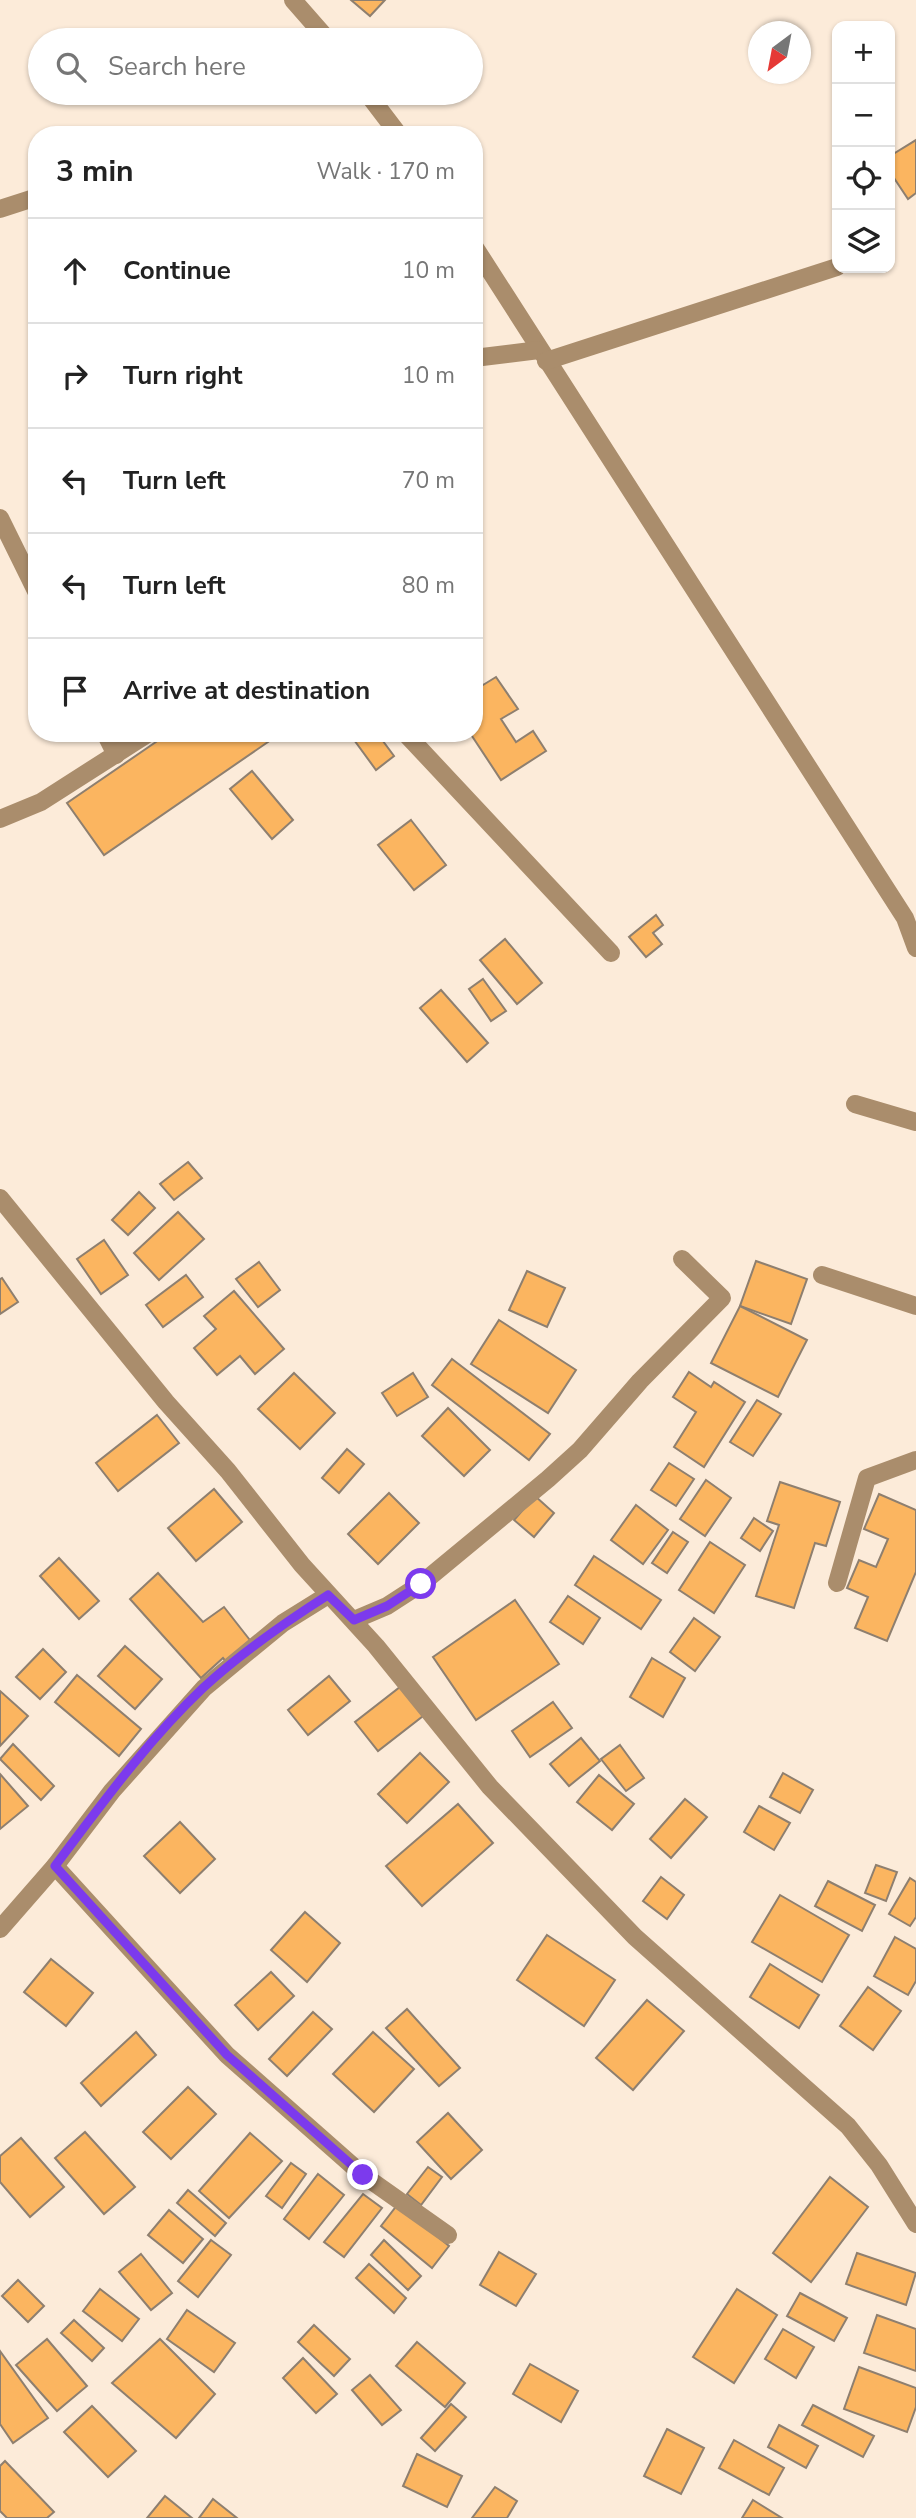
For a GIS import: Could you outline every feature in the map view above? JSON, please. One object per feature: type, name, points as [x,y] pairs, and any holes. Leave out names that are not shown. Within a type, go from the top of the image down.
[{"type":"street","points":[[293,0],[318,28]]},
{"type":"street","points":[[376,105],[392,126]]},
{"type":"street","points":[[0,209],[28,200]]},
{"type":"street","points":[[483,260],[912,922],[916,948]]},
{"type":"street","points":[[483,358],[543,355],[832,268]]},
{"type":"street","points":[[0,518],[28,575]]},
{"type":"street","points":[[110,742],[116,755]]},
{"type":"street","points":[[0,819],[41,802],[136,742]]},
{"type":"street","points":[[413,742],[611,953]]},
{"type":"street","points":[[855,1104],[916,1122]]},
{"type":"street","points":[[0,1198],[166,1402],[229,1471],[328,1595],[354,1620],[490,1787],[551,1853],[693,1991],[848,2126],[879,2165],[916,2224]]},
{"type":"street","points":[[354,1620],[387,1606],[421,1584],[548,1479],[580,1450],[640,1381],[722,1298],[682,1259]]},
{"type":"street","points":[[822,1275],[916,1306]]},
{"type":"street","points":[[837,1583],[867,1478],[916,1460]]},
{"type":"street","points":[[0,1929],[55,1866],[112,1791],[204,1688],[283,1623],[328,1595]]},
{"type":"street","points":[[55,1866],[227,2055],[363,2175],[448,2235]]},
{"type":"building","points":[[351,0],[385,0],[370,16]]},
{"type":"building","points":[[916,140],[916,193],[908,199],[895,180],[895,153]]},
{"type":"building","points":[[496,677],[518,709],[501,719],[516,742],[533,731],[546,751],[501,780],[476,742],[483,742],[483,685]]},
{"type":"building","points":[[156,742],[268,742],[104,855],[67,803]]},
{"type":"building","points":[[356,742],[384,742],[394,756],[376,770]]},
{"type":"building","points":[[252,771],[293,820],[272,839],[230,789]]},
{"type":"building","points":[[411,820],[446,865],[414,890],[378,845]]},
{"type":"building","points":[[656,915],[663,925],[653,933],[662,944],[646,957],[629,937]]},
{"type":"building","points":[[505,939],[542,983],[517,1004],[480,960]]},
{"type":"building","points":[[483,979],[506,1011],[491,1021],[469,989]]},
{"type":"building","points":[[441,990],[488,1043],[467,1062],[420,1008]]},
{"type":"building","points":[[188,1162],[202,1178],[174,1200],[160,1184]]},
{"type":"building","points":[[139,1192],[155,1208],[128,1235],[112,1220]]},
{"type":"building","points":[[178,1212],[204,1239],[159,1280],[134,1253]]},
{"type":"building","points":[[104,1240],[128,1275],[101,1294],[77,1259]]},
{"type":"building","points":[[756,1261],[807,1279],[791,1324],[740,1306]]},
{"type":"building","points":[[259,1262],[280,1290],[258,1307],[236,1279]]},
{"type":"building","points":[[527,1271],[565,1288],[547,1327],[509,1310]]},
{"type":"building","points":[[186,1275],[203,1297],[163,1327],[146,1305]]},
{"type":"building","points":[[2,1278],[18,1302],[0,1314],[0,1279]]},
{"type":"building","points":[[234,1291],[284,1349],[255,1374],[240,1356],[217,1375],[194,1348],[216,1329],[204,1316]]},
{"type":"building","points":[[740,1306],[807,1340],[778,1397],[711,1363]]},
{"type":"building","points":[[499,1320],[576,1370],[548,1413],[471,1364]]},
{"type":"building","points":[[452,1359],[550,1434],[529,1460],[432,1385]]},
{"type":"building","points":[[689,1372],[711,1387],[714,1382],[745,1402],[704,1467],[674,1447],[696,1412],[673,1397]]},
{"type":"building","points":[[294,1373],[335,1413],[300,1449],[258,1409]]},
{"type":"building","points":[[413,1373],[428,1397],[397,1416],[382,1393]]},
{"type":"building","points":[[757,1400],[781,1414],[753,1456],[730,1442]]},
{"type":"building","points":[[448,1408],[490,1450],[464,1476],[422,1436]]},
{"type":"building","points":[[157,1415],[179,1443],[118,1491],[96,1463]]},
{"type":"building","points":[[347,1449],[364,1464],[339,1493],[322,1478]]},
{"type":"building","points":[[669,1463],[694,1479],[676,1506],[651,1490]]},
{"type":"building","points":[[706,1480],[731,1498],[705,1536],[680,1519]]},
{"type":"building","points":[[780,1482],[840,1502],[826,1546],[815,1543],[794,1608],[756,1596],[779,1525],[767,1521]]},
{"type":"building","points":[[214,1489],[242,1522],[196,1561],[168,1528]]},
{"type":"building","points":[[389,1493],[419,1523],[378,1564],[348,1534]]},
{"type":"building","points":[[879,1494],[916,1510],[916,1572],[887,1641],[855,1628],[868,1597],[847,1588],[859,1560],[876,1567],[888,1539],[864,1529]]},
{"type":"building","points":[[535,1496],[554,1513],[534,1537],[514,1520]]},
{"type":"building","points":[[636,1505],[668,1530],[643,1564],[611,1540]]},
{"type":"building","points":[[754,1518],[773,1531],[760,1551],[741,1538]]},
{"type":"building","points":[[673,1532],[688,1542],[667,1573],[652,1563]]},
{"type":"building","points":[[710,1542],[745,1565],[714,1613],[679,1590]]},
{"type":"building","points":[[594,1556],[661,1600],[641,1629],[575,1585]]},
{"type":"building","points":[[59,1558],[99,1601],[79,1619],[40,1576]]},
{"type":"building","points":[[158,1573],[203,1622],[224,1607],[253,1644],[228,1664],[223,1658],[201,1678],[130,1599]]},
{"type":"building","points":[[568,1596],[600,1618],[583,1644],[550,1622]]},
{"type":"building","points":[[515,1600],[559,1664],[476,1720],[433,1657]]},
{"type":"building","points":[[694,1618],[720,1637],[695,1671],[670,1652]]},
{"type":"building","points":[[125,1646],[162,1679],[135,1709],[98,1676]]},
{"type":"building","points":[[43,1649],[66,1672],[40,1699],[16,1677]]},
{"type":"building","points":[[652,1658],[685,1678],[663,1717],[630,1697]]},
{"type":"building","points":[[77,1675],[141,1729],[119,1756],[55,1702]]},
{"type":"building","points":[[329,1676],[350,1701],[308,1735],[288,1710]]},
{"type":"building","points":[[400,1687],[423,1716],[378,1751],[355,1722]]},
{"type":"building","points":[[0,1691],[28,1716],[0,1746]]},
{"type":"building","points":[[553,1702],[572,1728],[530,1757],[512,1731]]},
{"type":"building","points":[[581,1738],[600,1761],[569,1786],[550,1764]]},
{"type":"building","points":[[13,1744],[54,1786],[41,1800],[0,1759]]},
{"type":"building","points":[[620,1745],[644,1778],[626,1791],[601,1759]]},
{"type":"building","points":[[420,1753],[449,1782],[407,1823],[378,1794]]},
{"type":"building","points":[[783,1773],[813,1790],[800,1813],[770,1797]]},
{"type":"building","points":[[0,1774],[28,1806],[0,1829]]},
{"type":"building","points":[[599,1775],[634,1804],[612,1830],[577,1802]]},
{"type":"building","points":[[685,1799],[707,1817],[671,1858],[650,1839]]},
{"type":"building","points":[[458,1804],[493,1843],[422,1906],[386,1866]]},
{"type":"building","points":[[759,1806],[790,1823],[774,1850],[744,1832]]},
{"type":"building","points":[[180,1822],[215,1859],[180,1893],[144,1856]]},
{"type":"building","points":[[876,1865],[897,1872],[886,1901],[865,1893]]},
{"type":"building","points":[[661,1877],[684,1895],[667,1919],[643,1901]]},
{"type":"building","points":[[910,1878],[916,1882],[916,1917],[910,1926],[889,1914]]},
{"type":"building","points":[[828,1881],[875,1905],[862,1931],[815,1906]]},
{"type":"building","points":[[780,1895],[849,1935],[822,1982],[752,1942]]},
{"type":"building","points":[[305,1912],[340,1943],[307,1982],[271,1950]]},
{"type":"building","points":[[547,1935],[615,1980],[584,2026],[517,1980]]},
{"type":"building","points":[[895,1937],[916,1949],[916,1981],[908,1995],[874,1976]]},
{"type":"building","points":[[51,1959],[93,1993],[66,2026],[24,1992]]},
{"type":"building","points":[[770,1964],[819,1995],[799,2028],[750,1997]]},
{"type":"building","points":[[271,1972],[294,1996],[258,2030],[235,2005]]},
{"type":"building","points":[[868,1987],[901,2011],[873,2050],[840,2026]]},
{"type":"building","points":[[647,2000],[684,2031],[633,2090],[596,2058]]},
{"type":"building","points":[[407,2009],[460,2068],[439,2086],[386,2028]]},
{"type":"building","points":[[313,2012],[332,2029],[287,2076],[269,2059]]},
{"type":"building","points":[[136,2032],[156,2055],[101,2106],[81,2083]]},
{"type":"building","points":[[373,2032],[414,2069],[374,2112],[333,2074]]},
{"type":"building","points":[[188,2087],[216,2114],[171,2159],[143,2132]]},
{"type":"building","points":[[448,2113],[482,2150],[451,2179],[417,2142]]},
{"type":"building","points":[[85,2132],[135,2187],[104,2214],[55,2158]]},
{"type":"building","points":[[250,2133],[282,2161],[229,2218],[199,2191]]},
{"type":"building","points":[[21,2138],[64,2187],[30,2217],[0,2182],[0,2156]]},
{"type":"building","points":[[291,2163],[306,2174],[282,2208],[266,2196]]},
{"type":"building","points":[[428,2167],[442,2177],[421,2205],[407,2194]]},
{"type":"building","points":[[318,2174],[344,2195],[309,2239],[284,2219]]},
{"type":"building","points":[[830,2177],[868,2207],[811,2282],[773,2253]]},
{"type":"building","points":[[188,2190],[226,2223],[215,2236],[177,2203]]},
{"type":"building","points":[[363,2194],[382,2208],[344,2257],[324,2242]]},
{"type":"building","points":[[398,2204],[449,2246],[432,2268],[381,2226]]},
{"type":"building","points":[[169,2210],[203,2239],[183,2263],[148,2235]]},
{"type":"building","points":[[211,2240],[231,2255],[198,2297],[178,2281]]},
{"type":"building","points":[[384,2240],[421,2276],[408,2290],[371,2255]]},
{"type":"building","points":[[499,2252],[536,2274],[516,2306],[480,2285]]},
{"type":"building","points":[[857,2253],[916,2273],[906,2305],[846,2284]]},
{"type":"building","points":[[141,2254],[172,2293],[151,2310],[119,2272]]},
{"type":"building","points":[[369,2264],[406,2298],[394,2313],[356,2278]]},
{"type":"building","points":[[18,2280],[44,2306],[28,2322],[2,2296]]},
{"type":"building","points":[[100,2289],[139,2319],[122,2341],[83,2311]]},
{"type":"building","points":[[737,2289],[777,2315],[734,2383],[693,2357]]},
{"type":"building","points":[[800,2293],[847,2318],[834,2341],[787,2316]]},
{"type":"building","points":[[187,2310],[235,2343],[214,2372],[167,2339]]},
{"type":"building","points":[[877,2315],[916,2329],[916,2371],[864,2353]]},
{"type":"building","points":[[74,2320],[104,2348],[92,2361],[61,2333]]},
{"type":"building","points":[[314,2325],[350,2359],[334,2376],[298,2342]]},
{"type":"building","points":[[783,2329],[814,2347],[796,2378],[765,2359]]},
{"type":"building","points":[[47,2339],[87,2386],[57,2411],[16,2365]]},
{"type":"building","points":[[160,2339],[215,2394],[176,2438],[112,2383]]},
{"type":"building","points":[[417,2342],[465,2383],[445,2407],[396,2366]]},
{"type":"building","points":[[0,2351],[48,2418],[13,2443],[0,2424]]},
{"type":"building","points":[[303,2358],[337,2394],[316,2413],[283,2378]]},
{"type":"building","points":[[530,2364],[578,2391],[561,2422],[513,2394]]},
{"type":"building","points":[[859,2367],[916,2388],[916,2407],[907,2432],[844,2409]]},
{"type":"building","points":[[370,2375],[401,2410],[382,2425],[352,2390]]},
{"type":"building","points":[[451,2404],[466,2417],[435,2451],[421,2438]]},
{"type":"building","points":[[813,2405],[874,2436],[863,2457],[802,2425]]},
{"type":"building","points":[[92,2406],[136,2451],[108,2477],[64,2432]]},
{"type":"building","points":[[779,2425],[818,2446],[806,2468],[768,2447]]},
{"type":"building","points":[[667,2429],[704,2448],[681,2494],[644,2476]]},
{"type":"building","points":[[734,2440],[784,2468],[769,2495],[719,2468]]},
{"type":"building","points":[[417,2454],[462,2476],[447,2507],[403,2486]]},
{"type":"building","points":[[5,2461],[54,2512],[47,2518],[7,2518],[0,2511],[0,2466]]},
{"type":"building","points":[[495,2487],[517,2501],[507,2518],[472,2518]]},
{"type":"building","points":[[165,2496],[192,2518],[147,2518]]},
{"type":"building","points":[[213,2499],[237,2518],[199,2518]]},
{"type":"building","points":[[753,2500],[782,2518],[742,2518]]},
{"type":"route","points":[[363,2175],[227,2055],[55,1866],[112,1791],[177,1715],[204,1688],[283,1623],[328,1595],[354,1620],[387,1606],[421,1584]]}]
